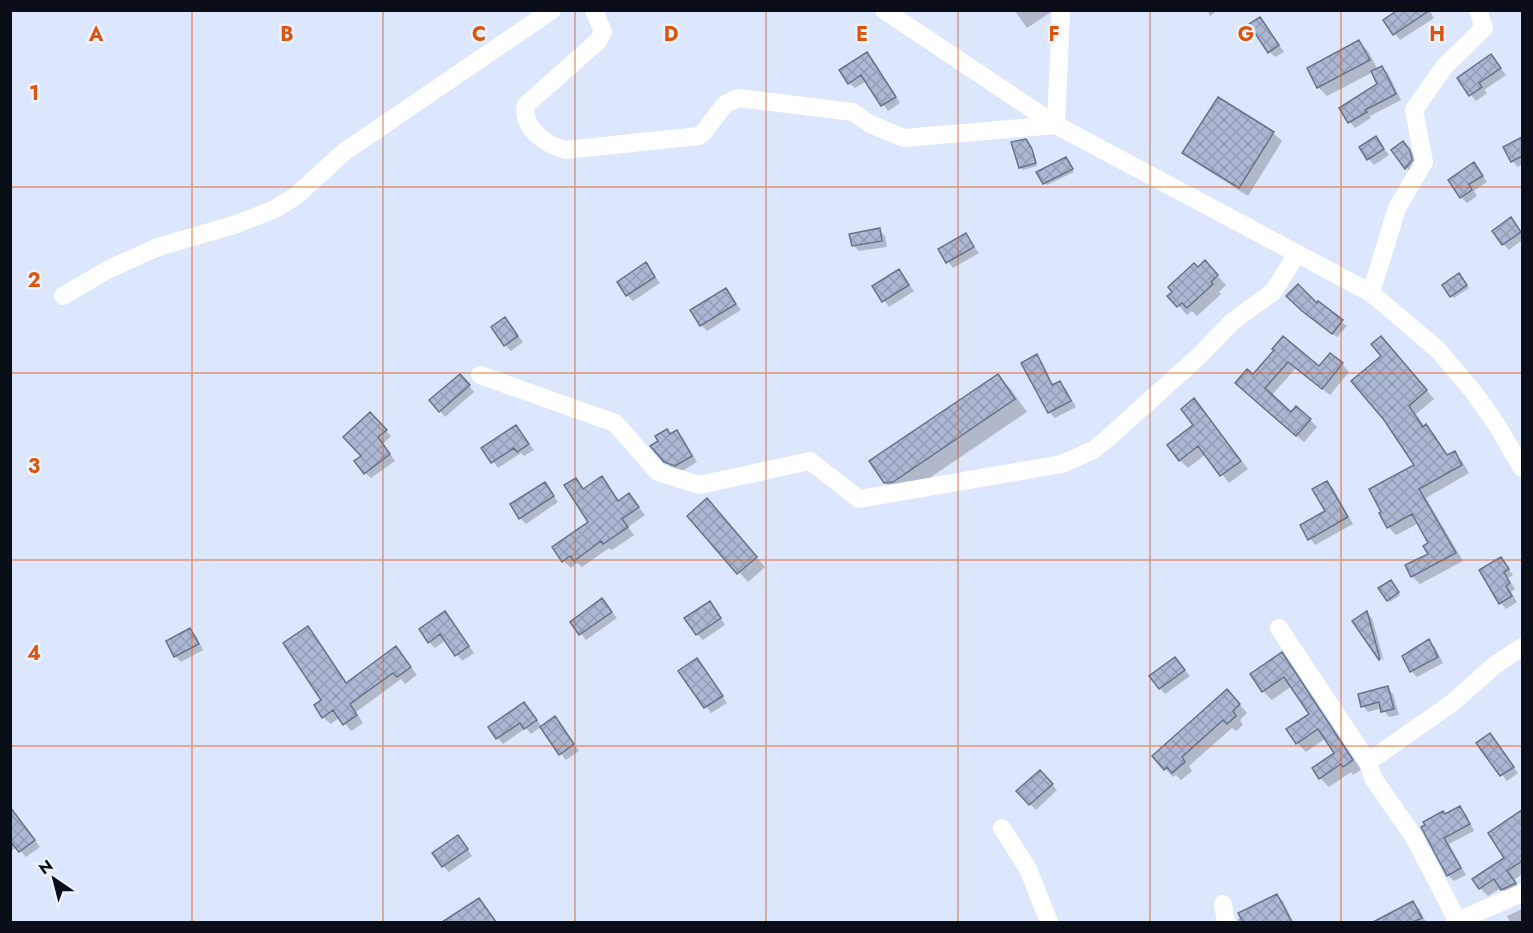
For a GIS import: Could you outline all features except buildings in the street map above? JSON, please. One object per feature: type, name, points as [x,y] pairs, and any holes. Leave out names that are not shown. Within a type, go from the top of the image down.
[{"type":"street","points":[[63,296],[109,268],[158,247],[216,231],[275,209],[296,196],[344,152],[552,10]]},
{"type":"street","points":[[594,10],[603,32],[598,41],[526,105],[524,113],[526,122],[535,132],[551,146],[565,150],[699,136],[725,104],[738,98],[854,112],[870,124],[904,138],[1056,126]]},
{"type":"street","points":[[884,10],[1056,126],[1371,293],[1437,349],[1472,390],[1495,422],[1522,468]]},
{"type":"street","points":[[1056,126],[1062,10]]},
{"type":"street","points":[[1371,293],[1397,208],[1424,162],[1414,110],[1444,67],[1484,28],[1478,10]]},
{"type":"street","points":[[480,375],[615,423],[658,472],[699,485],[810,461],[859,499],[1062,464],[1093,450],[1199,356],[1233,321],[1273,292],[1298,254]]},
{"type":"street","points":[[1279,628],[1368,762],[1373,778],[1414,837],[1456,921],[1522,893]]},
{"type":"street","points":[[1368,762],[1452,703],[1495,664],[1522,647]]},
{"type":"street","points":[[1002,828],[1028,869],[1049,922]]},
{"type":"street","points":[[1223,904],[1226,922]]}]
